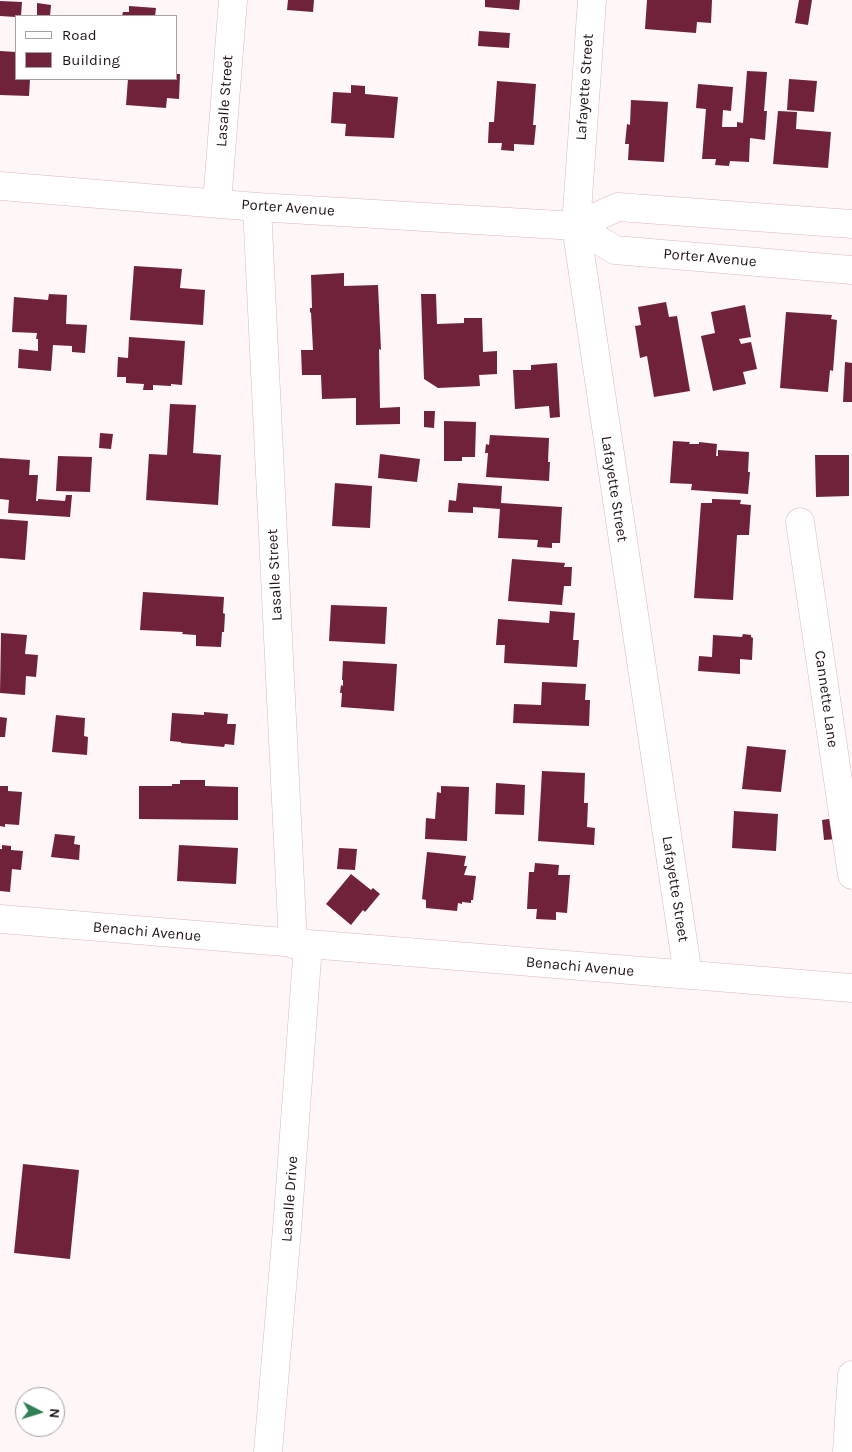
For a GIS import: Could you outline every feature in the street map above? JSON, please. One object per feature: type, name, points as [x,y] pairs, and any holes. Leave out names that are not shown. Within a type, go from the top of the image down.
[{"type":"street","name":"Lasalle Street","points":[[217,203],[233,0]]},
{"type":"street","name":"Lafayette Street","points":[[592,0],[576,226],[688,975]]},
{"type":"street","name":"Porter Avenue","points":[[0,186],[257,207],[576,226],[618,207],[852,224]]},
{"type":"street","name":"Lasalle Street","points":[[257,207],[301,944]]},
{"type":"street","name":"Porter Avenue","points":[[576,226],[615,250],[852,270]]},
{"type":"street","name":"Cannette Lane","points":[[800,522],[852,876]]},
{"type":"street","name":"Benachi Avenue","points":[[0,920],[852,988]]},
{"type":"street","name":"Lasalle Drive","points":[[268,1452],[287,1239],[301,944]]},
{"type":"street","points":[[847,1452],[852,1375]]},
{"type":"building","points":[[288,0],[314,0],[313,12],[287,10]]},
{"type":"building","points":[[485,0],[520,0],[519,10],[485,7]]},
{"type":"building","points":[[647,0],[712,0],[711,23],[697,22],[696,33],[645,29]]},
{"type":"building","points":[[799,0],[812,0],[808,25],[795,23]]},
{"type":"building","points":[[0,1],[22,2],[21,15],[15,15],[15,17],[0,16]]},
{"type":"building","points":[[37,3],[51,5],[50,15],[37,15]]},
{"type":"building","points":[[129,6],[156,8],[155,15],[122,15],[123,12],[129,12]]},
{"type":"building","points":[[479,31],[510,33],[509,48],[478,46]]},
{"type":"building","points":[[0,51],[15,52],[15,80],[30,80],[29,96],[0,95]]},
{"type":"building","points":[[747,71],[767,72],[764,111],[767,111],[765,140],[750,138],[749,162],[730,161],[729,166],[715,165],[716,159],[702,159],[706,109],[696,108],[698,84],[733,87],[731,111],[723,110],[722,127],[737,127],[737,122],[743,123]]},
{"type":"building","points":[[178,74],[180,74],[179,99],[167,98],[166,108],[126,105],[128,80],[178,80]]},
{"type":"building","points":[[789,79],[817,81],[814,112],[787,110]]},
{"type":"building","points":[[497,81],[536,84],[533,125],[536,125],[534,145],[514,144],[514,151],[501,150],[502,143],[488,143],[489,122],[494,122]]},
{"type":"building","points":[[351,85],[365,86],[365,94],[398,97],[394,138],[345,136],[346,124],[331,123],[333,92],[351,93]]},
{"type":"building","points":[[631,100],[668,102],[664,162],[628,160],[629,144],[625,144],[627,124],[630,125]]},
{"type":"building","points":[[778,111],[797,112],[796,129],[831,132],[828,168],[773,164]]},
{"type":"building","points":[[134,266],[182,269],[180,288],[205,290],[203,325],[130,320]]},
{"type":"building","points":[[344,273],[344,286],[378,285],[381,350],[379,349],[380,408],[400,407],[400,424],[356,425],[356,398],[322,399],[321,375],[302,375],[301,350],[313,350],[310,313],[310,308],[312,308],[311,275]]},
{"type":"building","points":[[49,294],[67,295],[66,324],[87,325],[85,353],[72,352],[72,346],[53,345],[51,371],[18,368],[19,349],[38,351],[38,339],[36,339],[37,333],[12,332],[14,297],[48,300]]},
{"type":"building","points":[[421,294],[436,294],[437,324],[464,323],[464,318],[482,318],[483,352],[497,351],[497,374],[479,375],[480,386],[438,388],[424,379]]},
{"type":"building","points":[[666,302],[669,317],[677,316],[690,391],[654,397],[647,356],[640,358],[635,326],[641,325],[638,307]]},
{"type":"building","points":[[745,305],[751,337],[739,339],[741,344],[751,342],[757,369],[743,372],[746,384],[713,391],[701,336],[715,333],[711,312]]},
{"type":"building","points":[[786,312],[832,315],[831,319],[837,320],[833,371],[830,370],[828,392],[780,388]]},
{"type":"building","points":[[129,337],[185,341],[182,385],[153,385],[153,390],[143,390],[144,384],[126,383],[126,377],[117,377],[118,357],[128,358]]},
{"type":"building","points":[[845,362],[852,363],[852,402],[843,402]]},
{"type":"building","points":[[557,363],[560,417],[550,418],[549,406],[515,409],[513,370],[531,370],[531,365]]},
{"type":"building","points":[[170,404],[196,405],[193,453],[221,455],[218,505],[146,500],[149,454],[167,455]]},
{"type":"building","points":[[424,411],[435,411],[434,428],[424,427]]},
{"type":"building","points":[[444,421],[476,422],[475,457],[462,457],[462,461],[444,461]]},
{"type":"building","points":[[100,433],[113,434],[111,449],[99,448]]},
{"type":"building","points":[[490,435],[549,438],[549,481],[486,477],[488,453],[485,453],[486,444],[489,445]]},
{"type":"building","points":[[673,441],[690,442],[689,444],[699,444],[699,442],[717,444],[716,456],[718,456],[718,450],[749,452],[748,494],[691,490],[692,484],[670,483]]},
{"type":"building","points":[[380,454],[420,459],[417,482],[378,478]]},
{"type":"building","points":[[815,455],[849,455],[849,496],[816,497]]},
{"type":"building","points":[[58,456],[92,457],[90,492],[56,491]]},
{"type":"building","points":[[0,458],[30,460],[29,475],[38,475],[36,501],[38,499],[65,501],[66,495],[72,495],[70,517],[8,513],[9,500],[0,499]]},
{"type":"building","points":[[335,483],[372,486],[370,528],[332,526]]},
{"type":"building","points":[[458,483],[502,486],[501,503],[562,507],[560,543],[552,543],[552,548],[537,547],[538,540],[498,538],[500,509],[473,507],[473,513],[448,512],[449,500],[456,501]]},
{"type":"building","points":[[712,499],[741,500],[740,504],[751,505],[749,535],[737,535],[733,600],[694,598],[701,503],[712,503]]},
{"type":"building","points":[[0,519],[28,521],[25,560],[0,558]]},
{"type":"building","points":[[512,559],[565,563],[564,567],[572,567],[571,586],[564,586],[562,605],[508,601]]},
{"type":"building","points":[[143,592],[224,597],[224,632],[222,632],[221,647],[196,646],[196,635],[182,634],[183,632],[140,630]]},
{"type":"building","points":[[331,605],[387,607],[385,644],[329,641]]},
{"type":"building","points":[[550,611],[575,613],[573,640],[579,640],[577,667],[504,663],[505,645],[496,645],[498,619],[549,623]]},
{"type":"building","points":[[1,633],[27,635],[25,654],[38,655],[36,677],[26,676],[25,695],[0,693]]},
{"type":"building","points":[[743,634],[751,635],[753,638],[752,660],[740,659],[740,674],[698,671],[699,656],[712,657],[713,635],[742,637]]},
{"type":"building","points":[[343,661],[397,664],[394,711],[341,707],[342,693],[340,693],[341,685],[343,686]]},
{"type":"building","points":[[542,682],[586,684],[585,700],[590,700],[589,726],[513,723],[514,704],[541,705]]},
{"type":"building","points":[[204,712],[228,714],[227,724],[236,724],[234,745],[225,744],[224,747],[170,741],[172,713],[204,715]]},
{"type":"building","points":[[56,715],[85,718],[84,736],[88,737],[87,755],[52,752]]},
{"type":"building","points":[[0,717],[7,718],[5,737],[0,737]]},
{"type":"building","points":[[747,746],[786,750],[781,792],[742,789]]},
{"type":"building","points":[[542,771],[585,773],[584,803],[588,803],[587,827],[595,828],[594,845],[538,841]]},
{"type":"building","points":[[180,780],[205,780],[205,786],[238,787],[238,820],[139,819],[139,786],[172,786],[172,784],[180,784]]},
{"type":"building","points":[[496,783],[525,785],[524,815],[495,814]]},
{"type":"building","points":[[0,786],[8,786],[8,791],[22,792],[19,825],[5,824],[5,827],[0,826]]},
{"type":"building","points":[[441,786],[469,787],[467,841],[425,839],[426,818],[435,819],[437,792],[441,793]]},
{"type":"building","points":[[734,811],[778,814],[776,851],[732,848]]},
{"type":"building","points":[[835,818],[837,839],[824,840],[822,820]]},
{"type":"building","points":[[55,834],[75,836],[74,844],[80,845],[79,860],[51,857]]},
{"type":"building","points":[[2,845],[11,846],[11,850],[23,851],[21,870],[12,869],[10,892],[0,891],[0,849],[2,849]]},
{"type":"building","points":[[179,845],[238,848],[236,884],[177,881]]},
{"type":"building","points":[[339,848],[357,849],[355,870],[337,869]]},
{"type":"building","points":[[427,852],[466,856],[464,866],[467,866],[464,875],[476,876],[471,903],[458,903],[457,911],[426,908],[426,900],[422,899]]},
{"type":"building","points":[[535,863],[559,865],[558,875],[570,875],[567,913],[556,912],[556,920],[536,919],[537,909],[527,909],[529,872],[534,872]]},
{"type":"building","points":[[351,874],[371,890],[373,888],[380,894],[351,925],[326,904]]},
{"type":"building","points":[[23,1164],[79,1170],[70,1259],[14,1253]]}]
